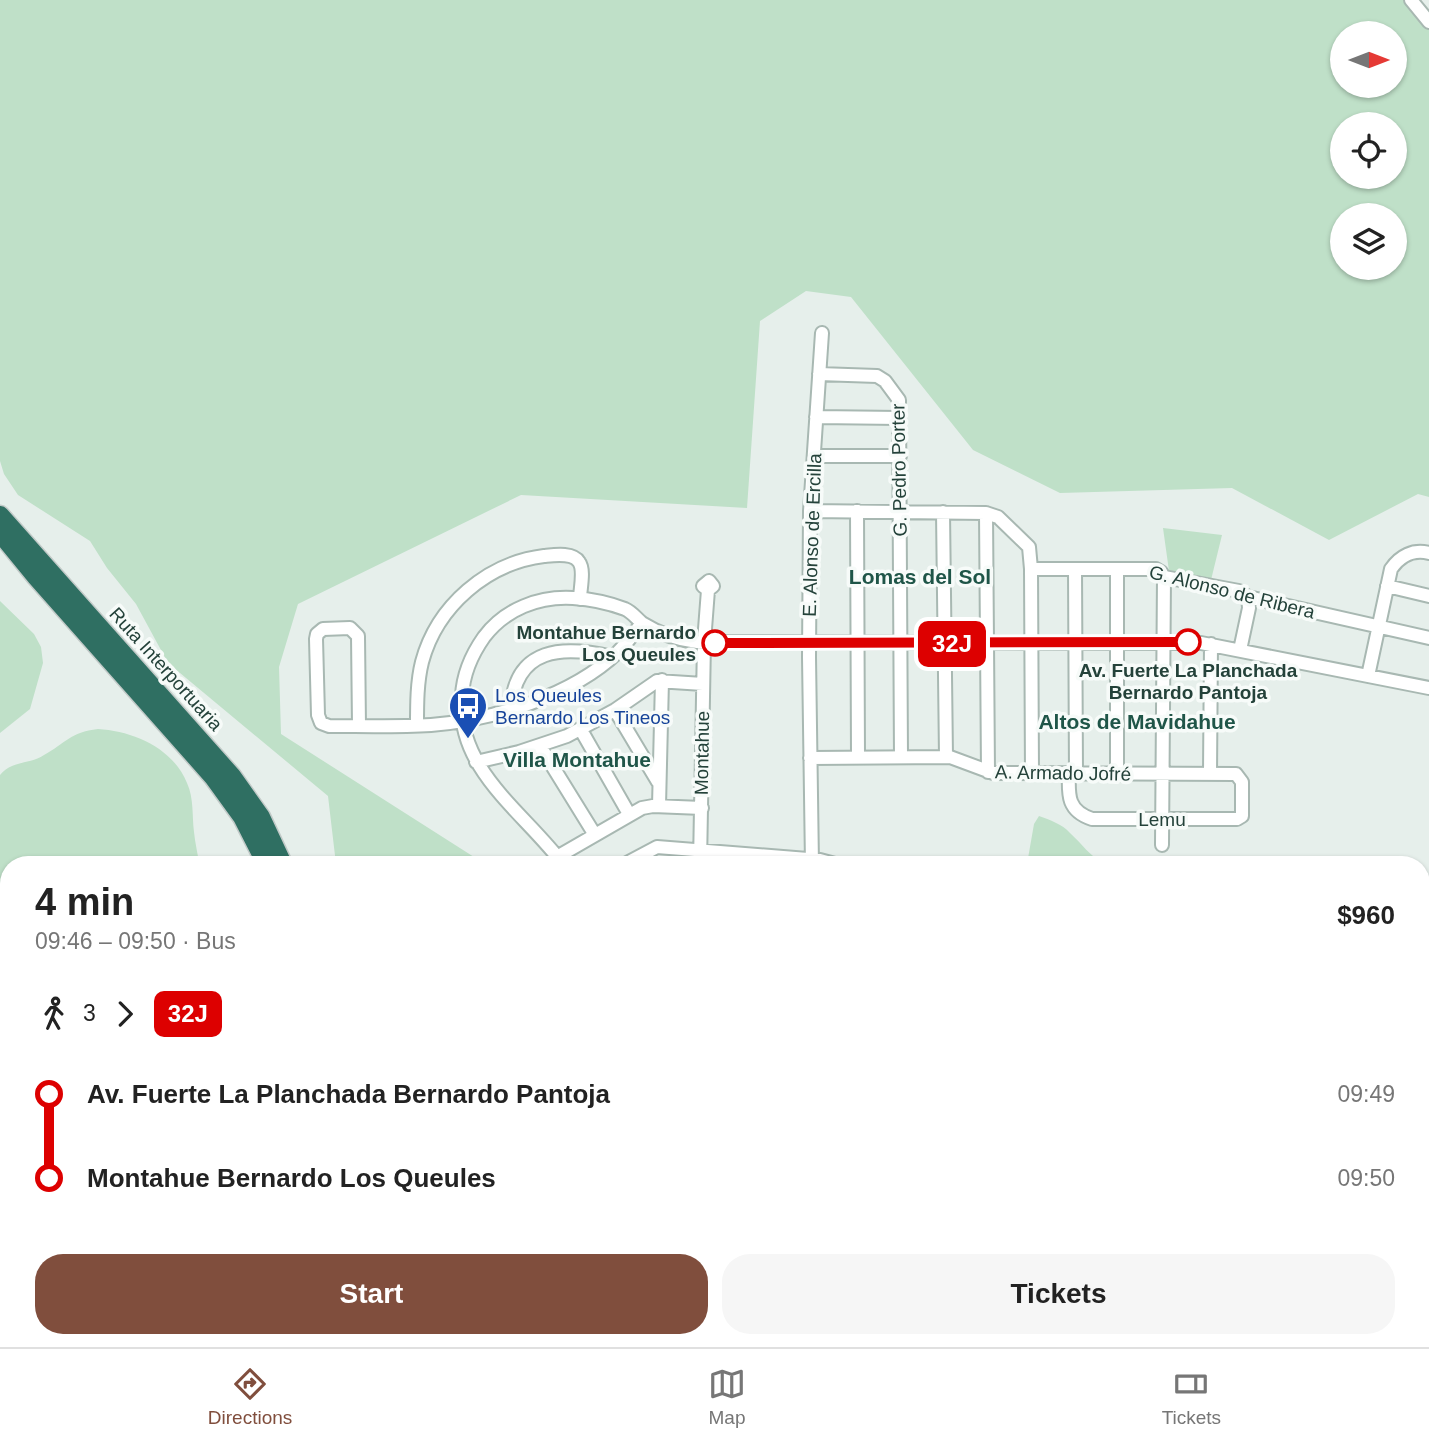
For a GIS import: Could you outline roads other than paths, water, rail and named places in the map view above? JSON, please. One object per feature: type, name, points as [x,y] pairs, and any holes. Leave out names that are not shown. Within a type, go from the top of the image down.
[{"type":"highway","name":"Ruta Interportuaria","points":[[0,514],[232,776],[261,817],[279,856]]},
{"type":"highway","name":"Ruta Interportuaria","points":[[0,533],[213,776],[242,817],[262,856]]},
{"type":"street","points":[[1411,0],[1429,22]]},
{"type":"street","name":"E. Alonso de Ercilla","points":[[812,856],[810,511],[822,333]]},
{"type":"street","name":"G. Pedro Porter","points":[[819,374],[873,376],[882,379],[898,397],[901,757]]},
{"type":"street","points":[[816,417],[900,418]]},
{"type":"street","points":[[814,456],[900,456]]},
{"type":"street","points":[[810,511],[986,513],[1001,520],[1029,547],[1032,774]]},
{"type":"street","points":[[857,511],[858,757]]},
{"type":"street","points":[[943,512],[946,757]]},
{"type":"street","points":[[986,513],[988,772]]},
{"type":"street","points":[[1368,676],[1391,569],[1413,552],[1429,553]]},
{"type":"street","points":[[418,725],[418,681],[426,648],[446,612],[475,584],[522,560],[568,555],[577,559],[581,565],[580,598]]},
{"type":"street","name":"G. Alonso de Ribera","points":[[1031,569],[1156,569],[1164,578],[1239,591],[1248,597],[1429,638]]},
{"type":"street","name":"Lemu","points":[[1075,569],[1072,774],[1069,800],[1079,813],[1088,818],[1240,819],[1242,782],[1236,774]]},
{"type":"street","points":[[1117,569],[1117,775]]},
{"type":"street","points":[[1163,845],[1164,578]]},
{"type":"street","points":[[1387,586],[1429,596]]},
{"type":"street","name":"Montahue","points":[[700,856],[704,642],[708,590]]},
{"type":"street","points":[[1240,650],[1249,608],[1248,597]]},
{"type":"street","points":[[556,856],[476,762],[461,721],[466,672],[478,647],[494,626],[514,611],[533,603],[580,598],[629,610],[642,623],[678,639],[704,642],[1211,644],[1429,688]]},
{"type":"street","points":[[359,726],[358,638],[355,631],[347,628],[323,629],[316,636],[318,715],[321,723],[329,726],[359,726],[418,725],[461,721],[511,709],[568,685],[612,657],[642,623]]},
{"type":"street","points":[[1210,774],[1211,644]]},
{"type":"street","points":[[511,709],[519,678],[540,657],[551,652],[569,650],[612,657]]},
{"type":"street","points":[[476,762],[540,746],[580,730],[655,682],[662,680],[703,684]]},
{"type":"street","points":[[659,806],[662,680]]},
{"type":"street","points":[[615,710],[659,783]]},
{"type":"street","points":[[580,730],[629,814]]},
{"type":"street","points":[[540,746],[594,835]]},
{"type":"street","name":"A. Armado Jofré","points":[[810,758],[946,757],[957,758],[988,772],[1032,774],[1236,774]]},
{"type":"street","points":[[567,856],[594,835],[642,808],[702,807]]},
{"type":"street","points":[[639,856],[654,847],[751,856]]},
{"type":"place","name":"Av. Fuerte La Planchada Bernardo Pantoja","points":[[1188,642]]},
{"type":"place","name":"Montahue Bernardo Los Queules","points":[[715,643]]},
{"type":"place","name":"Los Queules Bernardo Los Tineos","points":[[468,740]]},
{"type":"district","name":"Lomas del Sol","points":[[920,576]]},
{"type":"district","name":"Altos de Mavidahue","points":[[1137,721]]},
{"type":"district","name":"Villa Montahue","points":[[577,759]]}]
